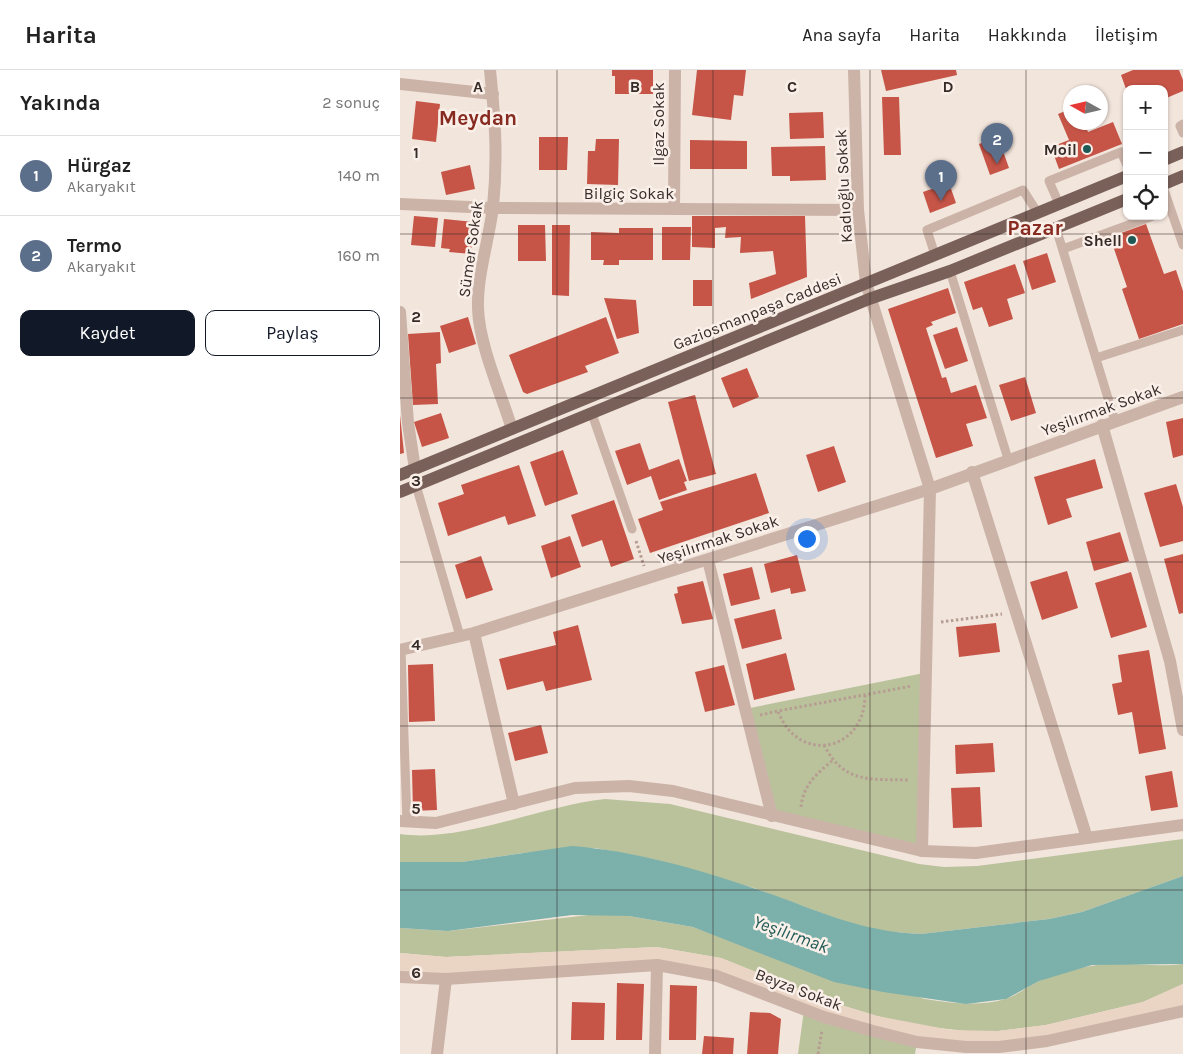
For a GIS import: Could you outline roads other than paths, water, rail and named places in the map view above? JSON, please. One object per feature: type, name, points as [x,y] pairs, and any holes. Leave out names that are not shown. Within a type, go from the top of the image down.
[{"type":"main road","points":[[1168,158],[1183,152]]},
{"type":"main road","points":[[1168,182],[1183,176]]},
{"type":"main road","name":"Gaziosmanpaşa Caddesi","points":[[400,475],[1123,178]]},
{"type":"main road","name":"Gaziosmanpaşa Caddesi","points":[[400,492],[869,299],[950,271],[1123,201]]},
{"type":"street","name":"Sümer Sokak","points":[[490,70],[497,145],[493,208],[478,307],[482,336],[512,429]]},
{"type":"street","name":"Ilgaz Sokak","points":[[674,209],[675,70]]},
{"type":"street","name":"Kadıoğlu Sokak","points":[[854,70],[858,210],[866,283],[869,299],[930,490],[924,684],[922,851]]},
{"type":"street","points":[[400,84],[493,94]]},
{"type":"street","name":"Bilgiç Sokak","points":[[400,204],[493,208],[858,210]]},
{"type":"street","points":[[400,312],[408,423],[415,469]]},
{"type":"street","name":"Yeşilırmak Sokak","points":[[401,650],[474,633],[930,490],[972,472],[1183,397]]},
{"type":"street","points":[[1102,426],[1170,661],[1183,730]]},
{"type":"street","points":[[972,472],[1087,838]]},
{"type":"street","points":[[708,560],[772,816]]},
{"type":"street","points":[[474,633],[514,804]]},
{"type":"street","points":[[403,821],[436,823],[575,788],[629,786],[673,791],[922,851],[976,853],[1183,825]]},
{"type":"street","points":[[655,1054],[657,965]]},
{"type":"street","name":"Beyza Sokak","points":[[400,977],[446,979],[657,965],[717,976],[824,1017],[916,1048],[1014,1046],[1183,1011]]},
{"type":"street","points":[[437,1054],[446,979]]},
{"type":"lane","points":[[1183,124],[1180,126],[1183,133]]},
{"type":"lane","points":[[1059,204],[1049,181],[1121,152],[1123,156]]},
{"type":"lane","points":[[935,255],[927,230],[1006,197],[1023,190],[1038,212]]},
{"type":"lane","points":[[1168,211],[1183,245]]},
{"type":"lane","points":[[1063,250],[1142,220]]},
{"type":"lane","points":[[1056,228],[1115,421]]},
{"type":"lane","points":[[950,271],[1008,459]]},
{"type":"lane","points":[[1096,358],[1183,330]]},
{"type":"lane","points":[[592,414],[632,529]]},
{"type":"lane","points":[[416,485],[460,636]]},
{"type":"lane","points":[[401,650],[403,821]]},
{"type":"water","name":"Yeşilırmak","points":[[572,846],[595,848],[664,861],[731,881],[854,923],[897,932],[921,934],[1049,919],[1082,912],[1183,876],[1183,964],[1092,965],[1039,981],[1006,999],[966,1004],[883,992],[834,982],[693,927],[629,916],[572,915],[448,931],[400,928],[400,862],[462,862]]},
{"type":"place","name":"Moil","points":[[1087,149]]},
{"type":"place","name":"Termo","points":[[997,164]]},
{"type":"place","name":"Hürgaz","points":[[941,201]]},
{"type":"place","name":"Shell","points":[[1132,240]]},
{"type":"district","name":"Meydan","points":[[478,118]]},
{"type":"district","name":"Pazar","points":[[1035,228]]}]
